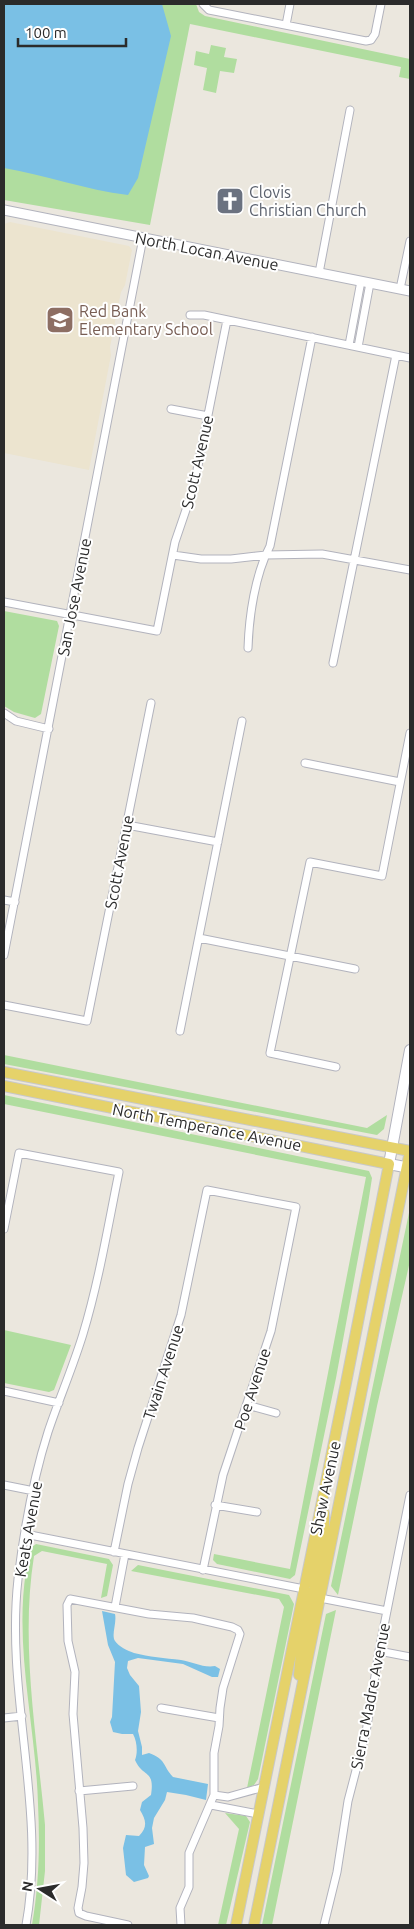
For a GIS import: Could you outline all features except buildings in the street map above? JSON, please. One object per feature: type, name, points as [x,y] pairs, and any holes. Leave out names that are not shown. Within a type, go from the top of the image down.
[{"type":"main road","name":"Shaw Avenue","points":[[236,1925],[389,1164],[410,1050]]},
{"type":"main road","name":"North Temperance Avenue","points":[[4,1072],[410,1151]]},
{"type":"main road","name":"North Temperance Avenue","points":[[4,1086],[409,1168]]},
{"type":"main road","name":"Shaw Avenue","points":[[254,1925],[409,1168],[410,1151]]},
{"type":"main road","points":[[320,1598],[316,1592],[314,1582],[324,1531],[324,1489]]},
{"type":"main road","points":[[299,1698],[300,1661],[311,1601],[310,1594],[304,1589]]},
{"type":"street","points":[[203,4],[209,10],[366,41],[371,40],[375,34],[381,4]]},
{"type":"street","points":[[286,25],[290,4]]},
{"type":"street","points":[[320,273],[350,110]]},
{"type":"street","name":"North Locan Avenue","points":[[4,210],[410,291]]},
{"type":"street","name":"San Jose Avenue","points":[[4,956],[143,238]]},
{"type":"street","points":[[400,289],[410,241]]},
{"type":"street","points":[[349,345],[366,282]]},
{"type":"street","points":[[358,347],[366,282]]},
{"type":"street","points":[[190,315],[204,315],[410,358]]},
{"type":"street","name":"Scott Avenue","points":[[71,615],[158,632],[175,542],[190,498],[227,320]]},
{"type":"street","points":[[248,648],[249,629],[261,564],[270,546],[312,337]]},
{"type":"street","points":[[333,663],[396,355]]},
{"type":"street","points":[[171,409],[208,416]]},
{"type":"street","points":[[173,555],[201,559],[231,559],[266,555],[322,554],[410,570]]},
{"type":"street","points":[[4,602],[71,615]]},
{"type":"street","name":"Scott Avenue","points":[[4,1005],[87,1022],[151,703]]},
{"type":"street","points":[[4,714],[16,721],[49,729]]},
{"type":"street","points":[[180,1031],[242,721]]},
{"type":"street","points":[[336,1067],[270,1053],[310,862],[382,876],[410,733]]},
{"type":"street","points":[[305,763],[400,782]]},
{"type":"street","points":[[127,825],[218,842]]},
{"type":"street","points":[[4,900],[15,902]]},
{"type":"street","points":[[199,938],[355,969]]},
{"type":"street","name":"Keats Avenue","points":[[4,1229],[19,1153],[119,1172],[95,1291],[76,1356],[46,1440],[25,1534],[18,1581],[16,1621],[17,1668],[32,1812],[31,1868],[26,1925]]},
{"type":"street","name":"Poe Avenue","points":[[203,1570],[223,1475],[270,1331],[296,1208],[207,1190]]},
{"type":"street","name":"Twain Avenue","points":[[114,1552],[128,1484],[138,1448],[181,1316],[207,1190]]},
{"type":"street","points":[[4,1391],[58,1403]]},
{"type":"street","points":[[247,1405],[276,1413]]},
{"type":"street","points":[[4,1484],[34,1491]]},
{"type":"street","name":"Sierra Madre Avenue","points":[[324,1925],[337,1872],[354,1773],[366,1732],[379,1651],[410,1495]]},
{"type":"street","points":[[215,1506],[257,1512]]},
{"type":"street","points":[[25,1534],[304,1589]]},
{"type":"street","points":[[115,1608],[125,1554]]},
{"type":"street","points":[[320,1598],[387,1611]]},
{"type":"street","points":[[128,1925],[86,1916],[79,1913],[78,1908],[84,1863],[83,1828],[72,1714],[75,1672],[68,1641],[67,1605],[70,1599],[149,1614],[193,1618],[238,1630],[240,1634],[223,1688],[214,1753],[214,1795],[190,1853],[188,1887],[180,1908],[181,1925]]},
{"type":"street","points":[[379,1651],[410,1657]]},
{"type":"street","points":[[161,1708],[219,1718]]},
{"type":"street","points":[[4,1718],[22,1716]]},
{"type":"street","points":[[78,1791],[133,1786]]},
{"type":"street","points":[[214,1795],[228,1797],[264,1787]]},
{"type":"street","points":[[211,1804],[258,1814]]},
{"type":"shaded area","name":"Red Bank Elementary School","points":[[10,222],[129,246],[132,250],[110,347],[111,355],[89,470],[4,453],[4,224]]},
{"type":"green space","points":[[4,4],[196,4],[199,12],[205,16],[410,59],[410,79],[399,77],[401,67],[190,24],[150,225],[4,200]]},
{"type":"green space","points":[[211,45],[226,48],[224,57],[237,59],[234,73],[220,71],[216,93],[203,90],[207,68],[194,65],[196,51],[209,54]]},
{"type":"green space","points":[[4,611],[57,621],[59,626],[41,714],[35,718],[14,712],[4,706]]},
{"type":"green space","points":[[4,1055],[367,1128],[387,1115],[384,1129],[377,1135],[4,1064]]},
{"type":"green space","points":[[4,1095],[369,1171],[372,1178],[368,1204],[336,1378],[295,1575],[290,1579],[217,1564],[213,1560],[214,1554],[290,1569],[366,1177],[4,1104]]},
{"type":"green space","points":[[410,1208],[410,1261],[377,1406],[338,1595],[331,1586]]},
{"type":"green space","points":[[4,1330],[71,1345],[54,1390],[49,1392],[4,1383]]},
{"type":"green space","points":[[36,1544],[109,1559],[113,1565],[107,1596],[101,1598],[107,1564],[42,1551],[34,1556],[30,1589],[29,1657],[45,1825],[45,1871],[39,1925],[32,1925],[38,1880],[39,1819],[34,1746],[24,1659],[23,1600],[29,1551]]},
{"type":"green space","points":[[138,1565],[289,1595],[294,1604],[258,1779],[254,1785],[247,1788],[284,1607],[279,1599],[131,1571]]},
{"type":"green space","points":[[336,1610],[272,1925],[262,1925],[326,1614]]},
{"type":"green space","points":[[225,1813],[246,1816],[250,1822],[226,1925],[218,1925],[239,1829]]},
{"type":"water","points":[[4,4],[162,4],[171,36],[138,178],[128,195],[97,190],[4,168]]},
{"type":"water","points":[[102,1611],[115,1614],[114,1638],[118,1645],[126,1650],[145,1656],[181,1660],[206,1666],[215,1666],[220,1669],[218,1677],[212,1677],[183,1664],[138,1658],[128,1661],[127,1668],[130,1675],[139,1686],[141,1712],[138,1731],[142,1755],[149,1753],[159,1758],[173,1777],[208,1784],[206,1800],[167,1792],[165,1800],[154,1818],[152,1828],[154,1844],[145,1847],[144,1865],[149,1876],[134,1882],[126,1875],[123,1848],[126,1835],[139,1836],[144,1830],[145,1820],[140,1810],[142,1802],[151,1795],[152,1787],[150,1777],[138,1766],[135,1760],[137,1747],[133,1734],[113,1732],[110,1722],[112,1717],[115,1662],[108,1645]]},
{"type":"place","name":"Clovis Christian Church","points":[[230,201]]},
{"type":"place","name":"Red Bank Elementary School","points":[[60,320]]}]
